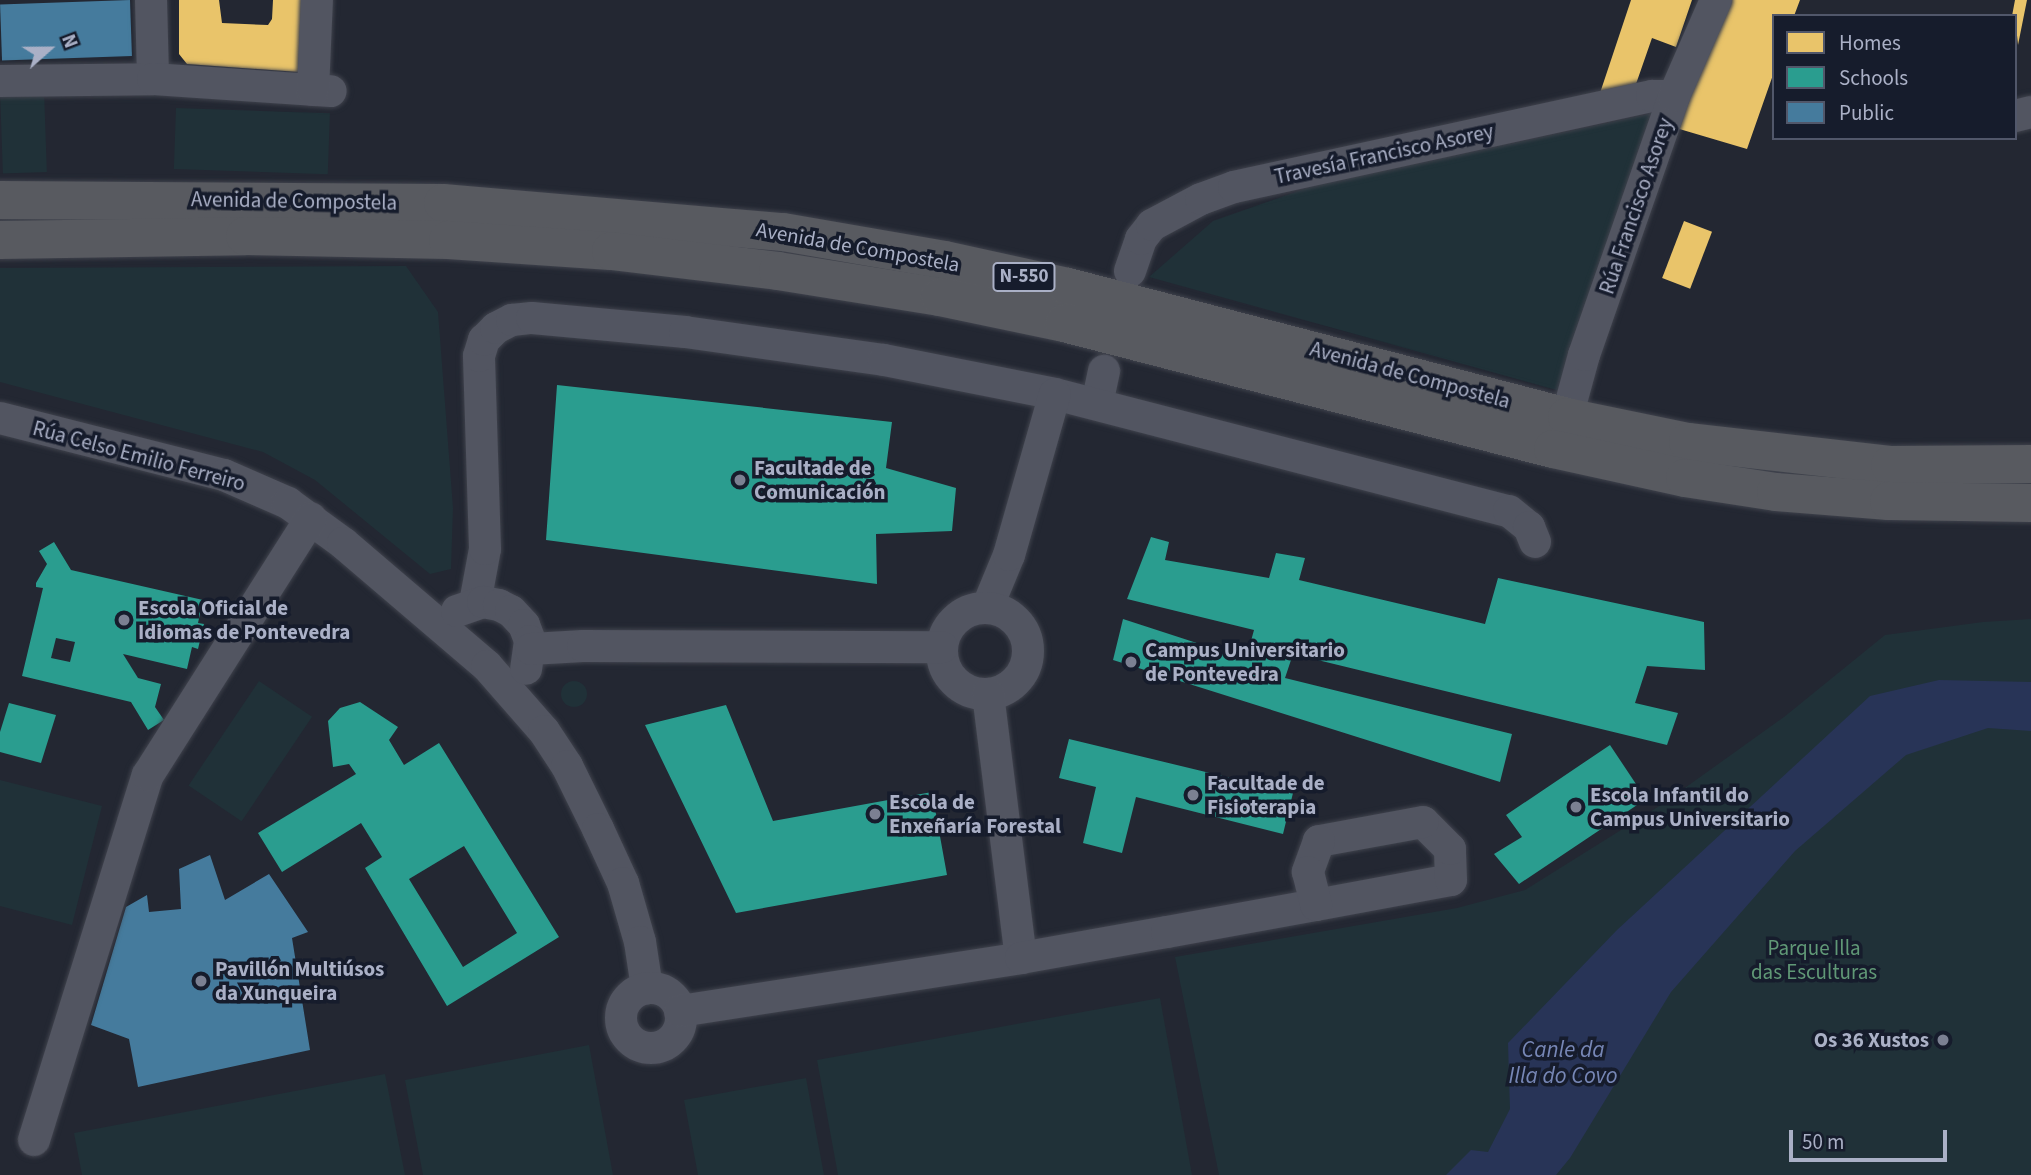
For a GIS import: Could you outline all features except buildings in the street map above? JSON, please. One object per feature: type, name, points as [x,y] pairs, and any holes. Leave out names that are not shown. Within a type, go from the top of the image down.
[{"type":"highway","name":"Avenida de Compostela","points":[[0,200],[443,203],[783,232],[945,260],[1068,287],[1567,417],[1688,442],[1777,455],[1889,465],[2031,464]]},
{"type":"highway","name":"Avenida de Compostela","points":[[0,240],[246,236],[448,240],[611,251],[778,271],[940,297],[1064,323],[1553,449],[1685,478],[1776,492],[1876,500],[2031,503]]},
{"type":"street","points":[[151,0],[153,79]]},
{"type":"street","points":[[0,80],[153,79],[322,90],[317,0]]},
{"type":"street","name":"Rúa Francisco Asorey","points":[[1567,417],[1584,355],[1674,96],[1716,0]]},
{"type":"street","name":"Travesía Francisco Asorey","points":[[1130,271],[1142,239],[1152,225],[1201,199],[1234,187],[1652,96],[1674,96]]},
{"type":"street","points":[[475,603],[485,549],[479,356],[484,340],[496,328],[512,320],[531,318],[698,334],[884,360],[1055,394],[1509,511],[1529,527],[1535,542]]},
{"type":"street","points":[[1097,404],[1104,371]]},
{"type":"street","points":[[987,608],[1009,555],[1055,394]]},
{"type":"street","name":"Rúa Celso Emilio Ferreiro","points":[[0,418],[224,475],[256,488],[311,518],[440,626],[508,688],[559,755],[623,883],[640,942],[647,988]]},
{"type":"street","points":[[34,1140],[148,775],[311,518]]},
{"type":"street","points":[[440,626],[459,609],[475,603],[499,605],[512,611],[524,625],[531,649],[523,675],[508,688]]},
{"type":"street","points":[[987,608],[1014,618],[1027,643],[1023,671],[1014,683],[1002,691],[973,693],[960,686],[943,662],[942,648],[952,623],[962,614],[987,608]]},
{"type":"street","points":[[531,649],[583,646],[942,648]]},
{"type":"street","points":[[988,694],[1021,958]]},
{"type":"street","points":[[680,1011],[1021,958],[1316,905]]},
{"type":"street","points":[[647,988],[664,991],[677,1003],[680,1011],[679,1028],[669,1042],[652,1048],[633,1041],[626,1034],[622,1014],[630,997],[647,988]]},
{"type":"green space","points":[[44,90],[47,172],[3,173],[0,92]]},
{"type":"green space","points":[[176,108],[330,113],[328,174],[174,169]]},
{"type":"green space","points":[[1653,113],[1560,391],[1149,277],[1213,221],[1313,186]]},
{"type":"green space","points":[[406,266],[438,312],[453,508],[451,569],[430,574],[315,480],[263,452],[0,382],[0,268]]},
{"type":"green space","name":"Parque Illa das Esculturas","points":[[2031,619],[2031,1175],[1219,1175],[1175,957],[1457,908],[1525,890],[1661,805],[1784,717],[1885,635],[1983,622]]},
{"type":"green space","points":[[259,681],[312,717],[242,821],[189,785]]},
{"type":"green space","points":[[574,681],[583,685],[587,694],[583,703],[574,707],[565,703],[561,694],[565,685]]},
{"type":"green space","points":[[0,780],[102,806],[72,925],[0,906]]},
{"type":"green space","points":[[1160,998],[1192,1175],[838,1175],[817,1060]]},
{"type":"green space","points":[[589,1045],[613,1175],[423,1175],[405,1080]]},
{"type":"green space","points":[[385,1074],[405,1175],[82,1175],[74,1133]]},
{"type":"green space","points":[[806,1078],[824,1175],[698,1175],[684,1100]]},
{"type":"water","name":"Canle da Illa do Covo","points":[[1939,680],[2031,682],[2031,731],[1988,728],[1906,755],[1795,851],[1671,992],[1570,1158],[1556,1175],[1446,1175],[1471,1150],[1488,1152],[1510,1109],[1508,1043],[1617,930],[1870,696]]},
{"type":"place","name":"Facultade de Comunicación","points":[[740,480]]},
{"type":"place","name":"Escola Oficial de Idiomas de Pontevedra","points":[[124,620]]},
{"type":"place","name":"Campus Universitario de Pontevedra","points":[[1131,662]]},
{"type":"place","name":"Facultade de Fisioterapia","points":[[1193,795]]},
{"type":"place","name":"Escola Infantil do Campus Universitario","points":[[1576,807]]},
{"type":"place","name":"Escola de Enxeñaría Forestal","points":[[875,814]]},
{"type":"place","name":"Pavillón Multiúsos da Xunqueira","points":[[201,981]]},
{"type":"place","name":"Os 36 Xustos","points":[[1943,1040]]}]
